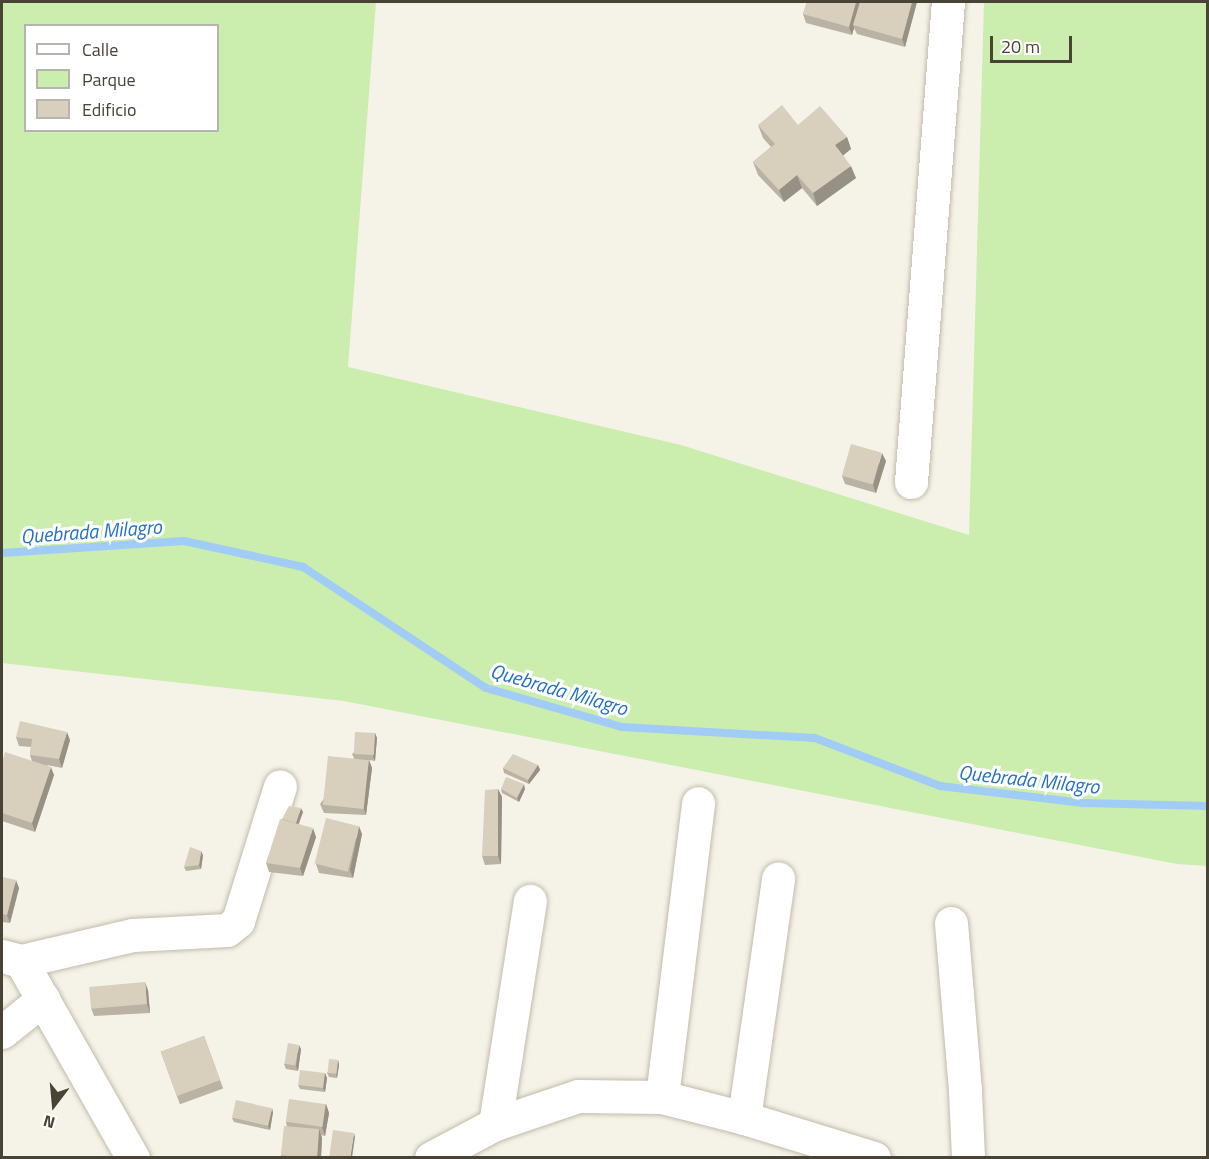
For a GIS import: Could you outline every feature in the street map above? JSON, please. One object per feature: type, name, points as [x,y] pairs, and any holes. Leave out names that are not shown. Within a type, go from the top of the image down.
[{"type":"street","points":[[911,482],[948,2]]},
{"type":"street","points":[[133,1158],[43,999],[11,958],[133,935],[227,930],[238,921],[280,786]]},
{"type":"street","points":[[662,1097],[698,803]]},
{"type":"street","points":[[744,1118],[778,878]]},
{"type":"street","points":[[495,1124],[530,901]]},
{"type":"street","points":[[951,923],[965,1090],[968,1158]]},
{"type":"street","points":[[2,1032],[43,999]]},
{"type":"street","points":[[430,1158],[495,1124],[578,1096],[662,1097],[744,1118],[874,1158]]},
{"type":"green space","points":[[2,2],[376,2],[348,367],[681,445],[969,535],[984,2],[1207,2],[1207,866],[1177,864],[344,701],[2,663]]},
{"type":"building","points":[[807,2],[856,2],[849,27],[803,14]]},
{"type":"building","points":[[860,2],[912,2],[902,39],[853,25]]},
{"type":"building","points":[[782,105],[798,125],[820,106],[847,137],[835,145],[851,166],[813,193],[797,175],[779,190],[753,162],[775,144],[758,125]]},
{"type":"building","points":[[851,444],[882,453],[873,485],[842,476]]},
{"type":"building","points":[[20,721],[67,732],[59,759],[30,755],[32,739],[16,737]]},
{"type":"building","points":[[355,732],[375,733],[374,755],[354,754]]},
{"type":"building","points":[[5,752],[51,767],[32,823],[2,813],[2,763]]},
{"type":"building","points":[[513,754],[538,765],[528,780],[503,768]]},
{"type":"building","points":[[328,756],[369,760],[364,809],[323,805]]},
{"type":"building","points":[[506,777],[524,784],[517,798],[501,789]]},
{"type":"building","points":[[498,789],[498,856],[482,856],[485,790]]},
{"type":"building","points":[[289,806],[301,808],[296,823],[282,819]]},
{"type":"building","points":[[326,818],[359,826],[348,872],[315,864]]},
{"type":"building","points":[[280,819],[313,828],[300,868],[266,863]]},
{"type":"building","points":[[190,847],[201,851],[199,865],[184,867]]},
{"type":"building","points":[[2,877],[16,880],[7,915],[2,914]]},
{"type":"building","points":[[145,982],[147,1004],[91,1009],[89,987]]},
{"type":"building","points":[[204,1036],[220,1080],[177,1096],[161,1052]]},
{"type":"building","points":[[288,1043],[299,1045],[295,1066],[284,1064]]},
{"type":"building","points":[[329,1059],[338,1060],[336,1074],[328,1073]]},
{"type":"building","points":[[300,1070],[325,1073],[323,1088],[298,1085]]},
{"type":"building","points":[[289,1099],[326,1104],[322,1127],[286,1122]]},
{"type":"building","points":[[236,1100],[272,1108],[268,1126],[232,1118]]},
{"type":"building","points":[[284,1126],[319,1129],[317,1158],[281,1155]]},
{"type":"building","points":[[333,1130],[354,1133],[350,1158],[329,1157]]},
{"type":"waterway","name":"Quebrada Milagro","points":[[2,553],[184,541],[303,567],[486,688],[622,727],[815,738],[940,786],[1083,803],[1208,806]]}]
